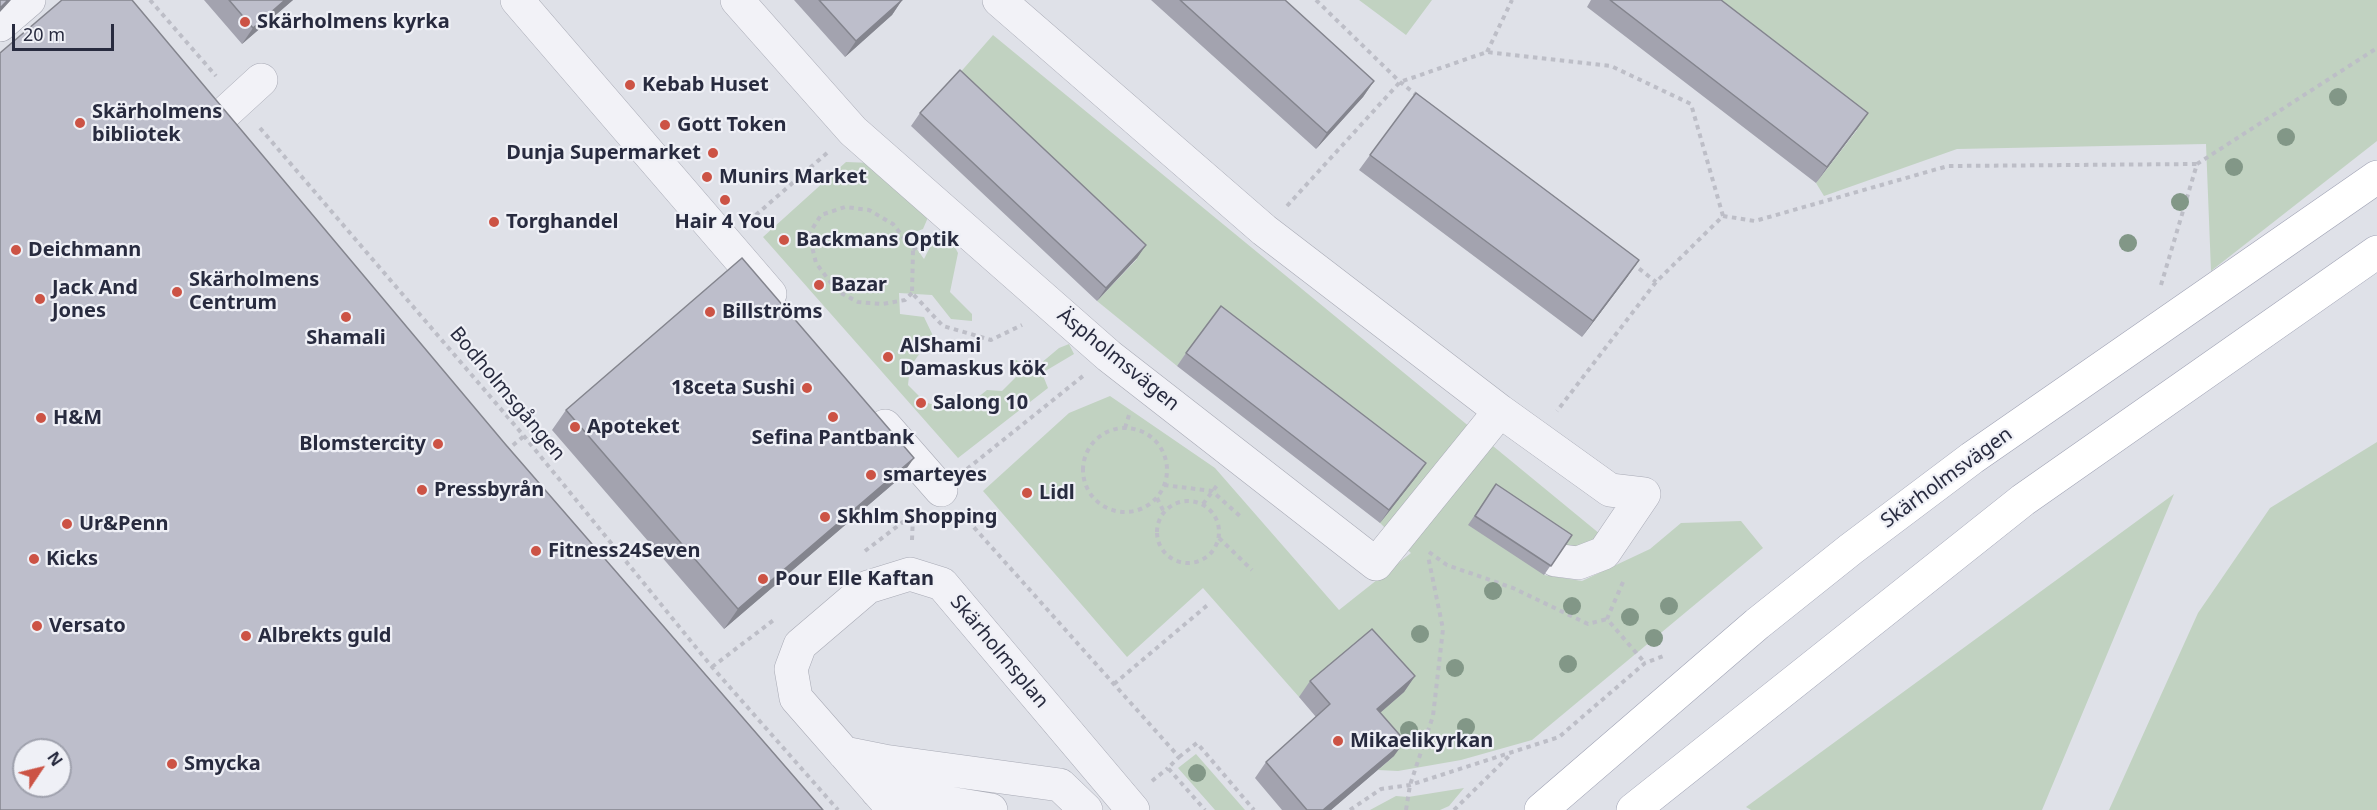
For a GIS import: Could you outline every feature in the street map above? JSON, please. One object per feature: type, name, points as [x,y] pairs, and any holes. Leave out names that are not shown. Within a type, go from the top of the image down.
[{"type":"main road","name":"Skärholmsvägen","points":[[1541,810],[1757,624],[1851,549],[1982,452],[2377,177]]},
{"type":"main road","points":[[1633,810],[2023,500],[2377,252]]},
{"type":"street","points":[[0,25],[29,0]]},
{"type":"street","points":[[517,0],[792,320]]},
{"type":"street","name":"Äspholmsvägen","points":[[737,0],[853,131],[1109,356],[1376,564],[1500,411]]},
{"type":"street","points":[[999,0],[1264,230],[1500,411],[1610,490],[1644,494],[1604,553],[1578,563],[1554,560]]},
{"type":"street","points":[[213,124],[250,91]]},
{"type":"street","points":[[863,401],[941,490]]},
{"type":"street","name":"Skärholmsplan","points":[[885,800],[796,698],[791,669],[800,645],[868,587],[910,574],[942,584],[1133,810]]},
{"type":"street","points":[[844,753],[884,761],[1060,785],[1086,810]]},
{"type":"street","points":[[885,800],[991,810]]},
{"type":"path","name":"Bodholmsgången","points":[[150,0],[250,91],[524,436],[712,667],[838,810]]},
{"type":"path","points":[[1316,0],[1400,82],[1427,104]]},
{"type":"path","points":[[1487,52],[1512,0]]},
{"type":"path","points":[[1723,216],[1755,221],[1948,166],[2198,164],[2377,48]]},
{"type":"path","points":[[1264,230],[1400,82],[1487,52],[1611,66],[1691,104],[1723,216]]},
{"type":"path","points":[[748,222],[853,131]]},
{"type":"path","points":[[2158,293],[2198,164]]},
{"type":"path","points":[[912,293],[905,300],[882,304],[858,302],[837,291],[816,262],[809,234],[821,215],[845,207],[869,210],[892,224],[913,250],[912,293],[943,326],[991,340],[1055,309]]},
{"type":"path","points":[[1536,438],[1656,282],[1723,216]]},
{"type":"path","points":[[1628,260],[1656,282]]},
{"type":"path","points":[[941,490],[1109,356]]},
{"type":"path","points":[[1125,428],[1138,430],[1150,436],[1159,446],[1165,458],[1167,472],[1164,485],[1157,498],[1146,507],[1133,512],[1119,512],[1105,508],[1094,499],[1086,487],[1084,466],[1090,446],[1100,436],[1112,430],[1125,428]]},
{"type":"path","points":[[502,455],[524,436]]},
{"type":"path","points":[[1164,485],[1212,491],[1242,518]]},
{"type":"path","points":[[1157,498],[1164,512]]},
{"type":"path","points":[[1182,501],[1203,504],[1217,518],[1219,538],[1216,548],[1201,561],[1191,564],[1171,558],[1163,551],[1157,531],[1158,521],[1172,505],[1182,501]]},
{"type":"path","points":[[1219,538],[1252,570]]},
{"type":"path","points":[[1406,810],[1410,785],[1433,716],[1443,629],[1426,550],[1447,565],[1513,588],[1588,624],[1607,619]]},
{"type":"path","points":[[1607,619],[1625,578]]},
{"type":"path","points":[[1114,684],[1210,603]]},
{"type":"path","points":[[1607,619],[1645,663]]},
{"type":"path","points":[[1350,810],[1381,789],[1410,785],[1559,737],[1645,663],[1675,652]]},
{"type":"path","points":[[1179,757],[1197,743],[1254,810]]},
{"type":"path","points":[[1454,810],[1514,752]]},
{"type":"green space","points":[[1359,0],[1432,0],[1406,35]]},
{"type":"green space","points":[[1690,0],[2377,0],[2377,141],[2211,271],[2206,144],[1957,149],[1824,196],[1816,183],[1857,130]]},
{"type":"green space","points":[[993,35],[1600,534],[1589,550],[1562,549],[1544,575],[1582,581],[1650,549],[1681,523],[1741,521],[1763,548],[1532,740],[1461,760],[1398,771],[1378,770],[1394,756],[1299,697],[1203,588],[1127,657],[983,491],[1069,413],[1110,396],[1215,468],[1339,610],[1411,553],[1380,523],[1212,320],[1177,366],[1097,301],[1137,259],[951,83]]},
{"type":"green space","points":[[846,162],[872,163],[929,215],[923,229],[907,235],[924,259],[934,239],[949,236],[958,253],[950,292],[972,314],[972,321],[951,319],[932,295],[899,293],[900,314],[924,317],[935,340],[925,346],[910,367],[908,385],[925,402],[949,410],[966,407],[987,390],[1002,391],[1018,375],[1012,358],[1034,369],[1059,348],[1069,344],[1074,354],[1042,373],[1048,388],[958,458],[763,237]]},
{"type":"green space","points":[[2377,442],[2377,810],[2109,810],[2198,613],[2270,508]]},
{"type":"green space","points":[[2174,494],[2042,810],[1751,810],[1746,807]]},
{"type":"green space","points":[[1196,754],[1245,810],[1215,810],[1178,768]]},
{"type":"green space","points":[[1464,788],[1449,806],[1440,810],[1370,810],[1396,796],[1408,797]]},
{"type":"building","points":[[0,0],[8,0],[0,8]]},
{"type":"building","name":"Skärholmens Centrum","points":[[62,0],[132,0],[506,445],[823,810],[0,810],[0,53]]},
{"type":"building","points":[[229,0],[285,0],[253,28]]},
{"type":"building","points":[[819,0],[902,0],[856,41]]},
{"type":"building","points":[[1180,0],[1285,0],[1374,81],[1327,133]]},
{"type":"building","points":[[1610,0],[1721,0],[1868,113],[1827,167]]},
{"type":"building","points":[[960,70],[1146,245],[1106,288],[920,113]]},
{"type":"building","points":[[1416,93],[1639,260],[1593,321],[1370,155]]},
{"type":"building","points":[[742,258],[914,458],[738,609],[566,410]]},
{"type":"building","points":[[1221,306],[1426,463],[1389,510],[1186,353]]},
{"type":"building","points":[[1496,484],[1572,535],[1551,566],[1475,516]]},
{"type":"building","name":"Mikaelikyrkan","points":[[1372,629],[1415,676],[1377,709],[1405,741],[1323,810],[1307,810],[1266,762],[1330,704],[1310,681]]},
{"type":"place","name":"Skärholmens kyrka","points":[[245,22]]},
{"type":"place","name":"Kebab Huset","points":[[630,85]]},
{"type":"place","name":"Skärholmens bibliotek","points":[[80,123]]},
{"type":"place","name":"Gott Token","points":[[665,125]]},
{"type":"place","name":"Dunja Supermarket","points":[[713,153]]},
{"type":"place","name":"Munirs Market","points":[[707,177]]},
{"type":"place","name":"Hair 4 You","points":[[725,200]]},
{"type":"place","name":"Torghandel","points":[[494,222]]},
{"type":"place","name":"Backmans Optik","points":[[784,240]]},
{"type":"place","name":"Deichmann","points":[[16,250]]},
{"type":"place","name":"Bazar","points":[[819,285]]},
{"type":"place","name":"Skärholmens Centrum","points":[[177,292]]},
{"type":"place","name":"Jack And Jones","points":[[40,299]]},
{"type":"place","name":"Billströms","points":[[710,312]]},
{"type":"place","name":"Shamali","points":[[346,317]]},
{"type":"place","name":"AlShami Damaskus kök","points":[[888,357]]},
{"type":"place","name":"18ceta Sushi","points":[[807,388]]},
{"type":"place","name":"Salong 10","points":[[921,403]]},
{"type":"place","name":"Sefina Pantbank","points":[[833,417]]},
{"type":"place","name":"H&M","points":[[41,418]]},
{"type":"place","name":"Apoteket","points":[[575,427]]},
{"type":"place","name":"Blomstercity","points":[[438,444]]},
{"type":"place","name":"smarteyes","points":[[871,475]]},
{"type":"place","name":"Pressbyrån","points":[[422,490]]},
{"type":"place","name":"Lidl","points":[[1027,493]]},
{"type":"place","name":"Skhlm Shopping","points":[[825,517]]},
{"type":"place","name":"Ur&Penn","points":[[67,524]]},
{"type":"place","name":"Fitness24Seven","points":[[536,551]]},
{"type":"place","name":"Kicks","points":[[34,559]]},
{"type":"place","name":"Pour Elle Kaftan","points":[[763,579]]},
{"type":"place","name":"Versato","points":[[37,626]]},
{"type":"place","name":"Albrekts guld","points":[[246,636]]},
{"type":"place","name":"Mikaelikyrkan","points":[[1338,741]]},
{"type":"place","name":"Smycka","points":[[172,764]]}]
